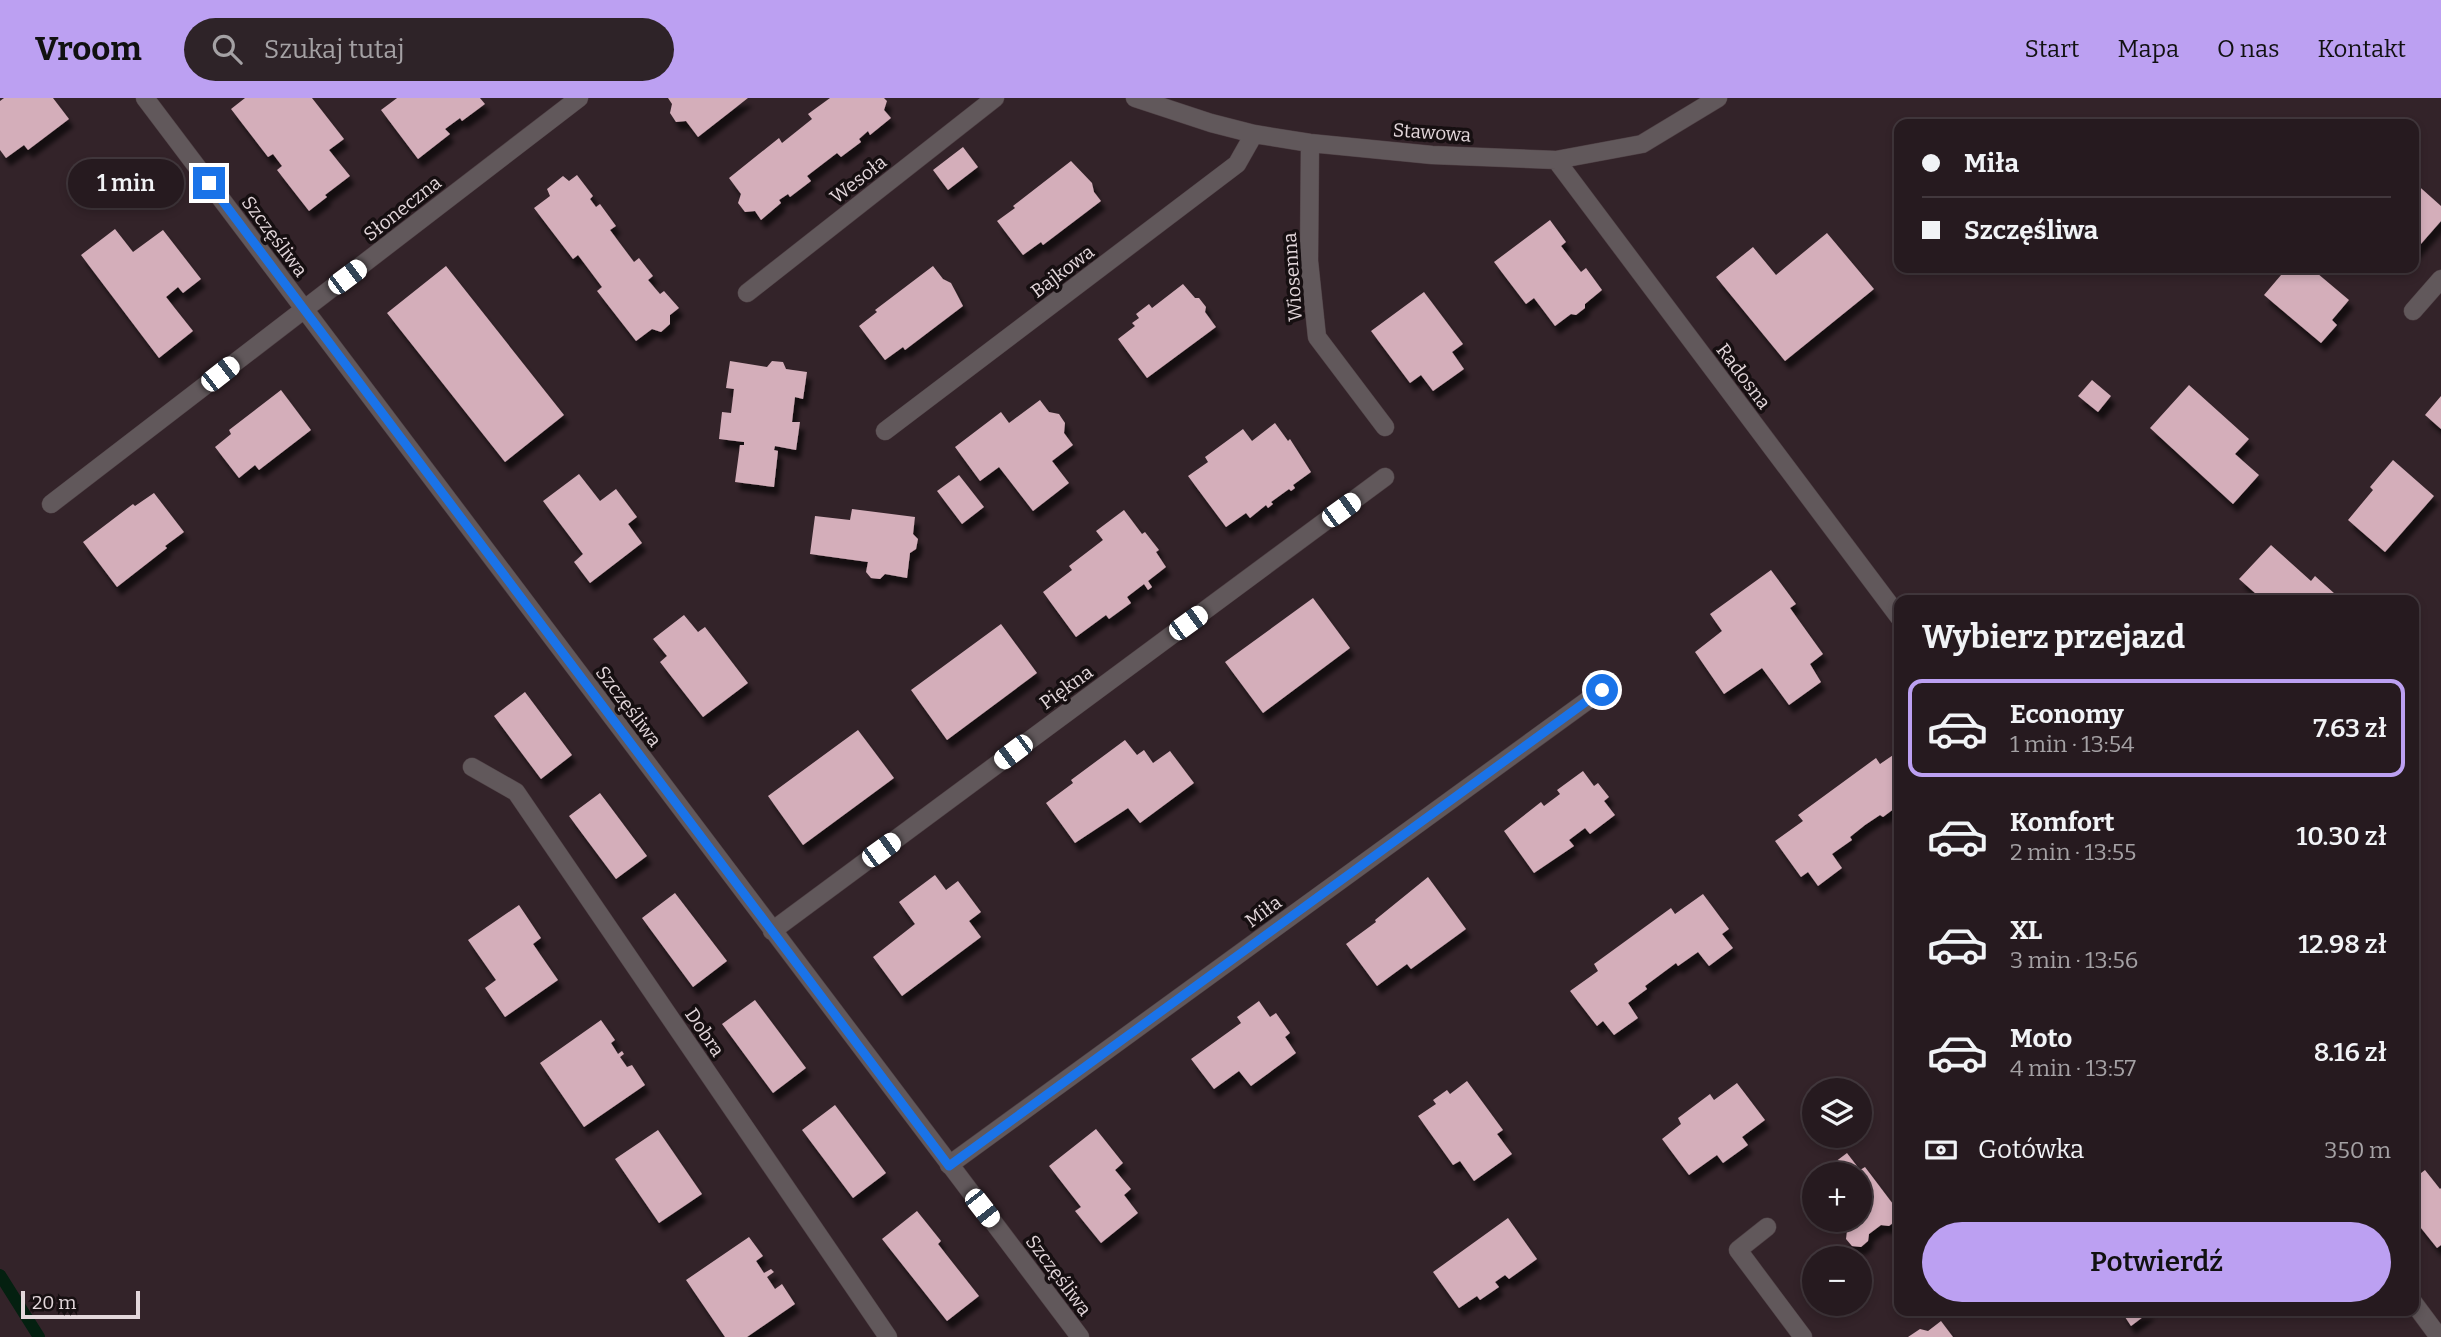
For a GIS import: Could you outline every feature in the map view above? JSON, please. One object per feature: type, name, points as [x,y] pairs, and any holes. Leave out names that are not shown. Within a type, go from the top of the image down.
[{"type":"street","name":"Szczęśliwa","points":[[145,98],[1080,1337]]},
{"type":"street","name":"Słoneczna","points":[[51,504],[579,98]]},
{"type":"street","name":"Wesoła","points":[[747,293],[995,98]]},
{"type":"street","name":"Stawowa","points":[[1135,98],[1211,123],[1254,134],[1310,143],[1432,155],[1556,160],[1642,144],[1718,98]]},
{"type":"street","name":"Bajkowa","points":[[885,431],[1237,164],[1254,134]]},
{"type":"street","name":"Wiosenna","points":[[1310,143],[1309,261],[1317,337],[1385,427]]},
{"type":"street","name":"Radosna","points":[[1556,160],[1894,610]]},
{"type":"street","points":[[2413,311],[2441,279]]},
{"type":"street","name":"Piękna","points":[[772,931],[1385,477]]},
{"type":"street","name":"Miła","points":[[949,1166],[1602,690]]},
{"type":"street","name":"Dobra","points":[[472,767],[516,792],[888,1337]]},
{"type":"street","points":[[1767,1227],[1738,1250],[1803,1337]]},
{"type":"street","points":[[2419,1310],[2440,1337]]},
{"type":"building","points":[[4,98],[53,98],[69,119],[28,150],[24,145],[6,158],[0,150],[0,101]]},
{"type":"building","points":[[245,98],[312,98],[344,139],[329,150],[350,176],[309,211],[277,170],[282,166],[273,154],[268,157],[231,109]]},
{"type":"building","points":[[397,98],[480,98],[485,104],[462,121],[460,118],[445,129],[450,134],[418,159],[381,110]]},
{"type":"building","points":[[668,98],[748,98],[698,137],[686,121],[676,122],[670,113],[672,104]]},
{"type":"building","points":[[830,98],[884,98],[887,101],[884,110],[891,118],[870,135],[868,131],[859,139],[861,142],[841,157],[837,153],[807,176],[811,181],[790,197],[788,194],[779,200],[781,203],[761,220],[755,211],[745,212],[738,203],[741,194],[729,178],[779,138],[782,143],[812,119],[808,114]]},
{"type":"building","points":[[963,147],[978,167],[948,190],[933,170]]},
{"type":"building","points":[[1071,161],[1092,183],[1094,192],[1101,201],[1043,245],[1041,242],[1023,255],[997,221]]},
{"type":"building","points":[[577,175],[593,196],[590,199],[596,207],[600,204],[616,226],[610,230],[634,262],[639,258],[653,276],[648,280],[660,294],[664,291],[679,308],[670,315],[670,324],[661,332],[652,329],[636,341],[597,291],[602,287],[578,255],[573,259],[534,208],[550,196],[547,189],[563,176],[569,181]]},
{"type":"building","points":[[2419,186],[2441,206],[2441,221],[2419,246]]},
{"type":"building","points":[[1550,220],[1566,242],[1561,246],[1581,272],[1586,268],[1602,290],[1576,315],[1571,314],[1555,326],[1534,298],[1526,304],[1494,262]]},
{"type":"building","points":[[115,229],[133,252],[163,230],[201,279],[183,293],[178,287],[166,297],[193,331],[159,358],[81,255]]},
{"type":"building","points":[[1827,233],[1874,289],[1785,361],[1716,277],[1753,247],[1776,275]]},
{"type":"building","points":[[446,266],[564,415],[505,462],[387,313]]},
{"type":"building","points":[[933,266],[943,279],[951,283],[963,306],[905,350],[903,347],[885,360],[859,326],[877,312],[875,310]]},
{"type":"building","points":[[2283,273],[2317,273],[2349,300],[2332,320],[2337,325],[2321,343],[2264,295]]},
{"type":"building","points":[[1183,284],[1206,307],[1205,312],[1216,327],[1147,378],[1118,339],[1135,326],[1132,323],[1139,318],[1136,314],[1149,304],[1152,308]]},
{"type":"building","points":[[1424,292],[1463,344],[1452,352],[1464,369],[1433,391],[1421,375],[1410,383],[1371,331]]},
{"type":"building","points":[[730,361],[767,367],[772,361],[783,362],[786,369],[807,372],[803,399],[795,397],[792,422],[800,422],[796,450],[775,446],[774,450],[778,451],[774,487],[735,482],[740,445],[744,445],[744,442],[719,439],[722,412],[731,413],[734,389],[726,388]]},
{"type":"building","points":[[2092,380],[2111,396],[2098,412],[2078,396]]},
{"type":"building","points":[[2189,385],[2249,439],[2235,454],[2259,475],[2233,504],[2150,428]]},
{"type":"building","points":[[281,390],[311,430],[259,470],[255,465],[239,478],[215,447],[231,434],[229,430]]},
{"type":"building","points":[[2441,396],[2441,429],[2425,415]]},
{"type":"building","points":[[1040,400],[1049,412],[1059,414],[1065,423],[1064,433],[1073,445],[1052,461],[1069,483],[1033,511],[999,467],[980,481],[955,447],[1001,412],[1009,423]]},
{"type":"building","points":[[1275,423],[1288,441],[1290,439],[1311,472],[1293,485],[1295,488],[1291,491],[1289,489],[1271,502],[1273,504],[1268,508],[1266,505],[1250,518],[1246,513],[1226,527],[1188,476],[1208,462],[1205,457],[1243,429],[1252,441]]},
{"type":"building","points":[[2393,460],[2434,496],[2385,552],[2348,520],[2373,490],[2370,487]]},
{"type":"building","points":[[579,474],[600,501],[616,489],[637,517],[628,524],[642,543],[590,583],[574,562],[583,554],[543,501]]},
{"type":"building","points":[[959,475],[984,507],[962,524],[937,491]]},
{"type":"building","points":[[154,493],[184,532],[117,587],[83,542],[133,504],[135,506]]},
{"type":"building","points":[[852,509],[915,517],[913,534],[918,539],[916,549],[910,553],[907,578],[885,574],[880,579],[871,578],[866,572],[868,562],[810,554],[815,516],[850,520]]},
{"type":"building","points":[[1124,510],[1142,534],[1145,532],[1159,550],[1156,552],[1166,567],[1148,581],[1152,587],[1148,590],[1144,584],[1127,597],[1131,603],[1109,619],[1106,615],[1076,637],[1043,592],[1072,570],[1069,566],[1103,540],[1096,531]]},
{"type":"building","points":[[2271,545],[2311,581],[2315,576],[2335,594],[2257,595],[2239,579]]},
{"type":"building","points":[[1771,570],[1796,604],[1790,608],[1823,654],[1810,664],[1821,682],[1789,705],[1762,668],[1724,694],[1695,652],[1722,631],[1710,614]]},
{"type":"building","points":[[1313,598],[1350,648],[1263,713],[1225,662]]},
{"type":"building","points":[[684,615],[698,632],[705,627],[748,683],[703,717],[660,662],[667,656],[653,639]]},
{"type":"building","points":[[1001,624],[1037,673],[947,740],[911,690]]},
{"type":"building","points":[[525,692],[572,755],[541,779],[494,716]]},
{"type":"building","points":[[858,730],[894,778],[803,845],[768,796]]},
{"type":"building","points":[[1125,740],[1137,755],[1144,750],[1153,763],[1170,751],[1194,783],[1140,823],[1128,808],[1075,843],[1046,803],[1073,783],[1071,780]]},
{"type":"building","points":[[1894,754],[1894,809],[1865,825],[1850,837],[1852,840],[1832,854],[1842,868],[1818,886],[1808,872],[1801,877],[1775,841],[1803,821],[1798,815],[1876,758],[1880,764]]},
{"type":"building","points":[[1583,771],[1594,786],[1598,783],[1609,797],[1604,801],[1615,815],[1590,834],[1585,828],[1569,840],[1574,846],[1534,873],[1504,831],[1541,802],[1544,806],[1560,794],[1557,790]]},
{"type":"building","points":[[600,793],[647,856],[616,879],[569,816]]},
{"type":"building","points":[[935,875],[946,890],[958,881],[981,912],[969,921],[981,937],[902,996],[873,957],[915,924],[899,902]]},
{"type":"building","points":[[1428,877],[1466,929],[1411,969],[1407,964],[1377,986],[1346,944]]},
{"type":"building","points":[[675,893],[727,961],[693,987],[642,918]]},
{"type":"building","points":[[1703,894],[1729,929],[1722,934],[1733,948],[1709,966],[1698,952],[1678,966],[1676,963],[1645,986],[1647,989],[1628,1003],[1638,1018],[1614,1035],[1603,1021],[1597,1026],[1570,991],[1598,971],[1594,964],[1671,908],[1675,914]]},
{"type":"building","points":[[519,905],[541,938],[533,944],[558,980],[505,1017],[485,988],[496,980],[468,940]]},
{"type":"building","points":[[755,1000],[806,1068],[773,1093],[722,1024]]},
{"type":"building","points":[[1259,1001],[1270,1017],[1276,1013],[1290,1033],[1285,1037],[1296,1053],[1251,1086],[1239,1071],[1214,1089],[1191,1059],[1241,1023],[1237,1017]]},
{"type":"building","points":[[601,1020],[615,1040],[611,1043],[618,1054],[622,1051],[624,1054],[620,1057],[627,1067],[632,1065],[645,1085],[584,1127],[540,1063]]},
{"type":"building","points":[[1467,1081],[1503,1130],[1497,1134],[1512,1154],[1474,1181],[1460,1161],[1453,1165],[1418,1116],[1436,1104],[1433,1100],[1447,1090],[1450,1094]]},
{"type":"building","points":[[1737,1083],[1765,1120],[1742,1137],[1748,1145],[1723,1163],[1717,1155],[1689,1175],[1662,1139],[1681,1124],[1678,1118],[1710,1094],[1714,1100]]},
{"type":"building","points":[[835,1105],[886,1173],[853,1198],[802,1130]]},
{"type":"building","points":[[1096,1129],[1123,1163],[1115,1170],[1131,1189],[1124,1195],[1138,1213],[1101,1243],[1075,1211],[1081,1207],[1049,1166]]},
{"type":"building","points":[[658,1130],[702,1194],[659,1223],[615,1159]]},
{"type":"building","points":[[1847,1153],[1854,1162],[1835,1162]]},
{"type":"building","points":[[2425,1170],[2441,1188],[2441,1245],[2437,1248],[2419,1226],[2419,1174]]},
{"type":"building","points":[[1872,1176],[1894,1205],[1894,1222],[1889,1226],[1881,1225],[1872,1232]]},
{"type":"building","points":[[917,1211],[941,1241],[938,1244],[979,1296],[947,1321],[882,1239]]},
{"type":"building","points":[[1508,1218],[1537,1259],[1509,1279],[1505,1275],[1495,1282],[1499,1287],[1480,1300],[1477,1296],[1459,1308],[1433,1272]]},
{"type":"building","points":[[1847,1232],[1872,1232],[1862,1246],[1852,1246],[1846,1239]]},
{"type":"building","points":[[749,1237],[763,1256],[756,1261],[764,1273],[771,1269],[774,1272],[767,1277],[775,1289],[782,1284],[795,1304],[747,1337],[725,1337],[686,1280]]},
{"type":"building","points":[[2124,1316],[2144,1316],[2131,1326]]},
{"type":"building","points":[[1941,1321],[1953,1337],[1908,1337],[1920,1329],[1928,1331]]},
{"type":"waterway","points":[[0,1275],[39,1337]]},
{"type":"route","points":[[209,183],[949,1166],[1602,690]]}]
